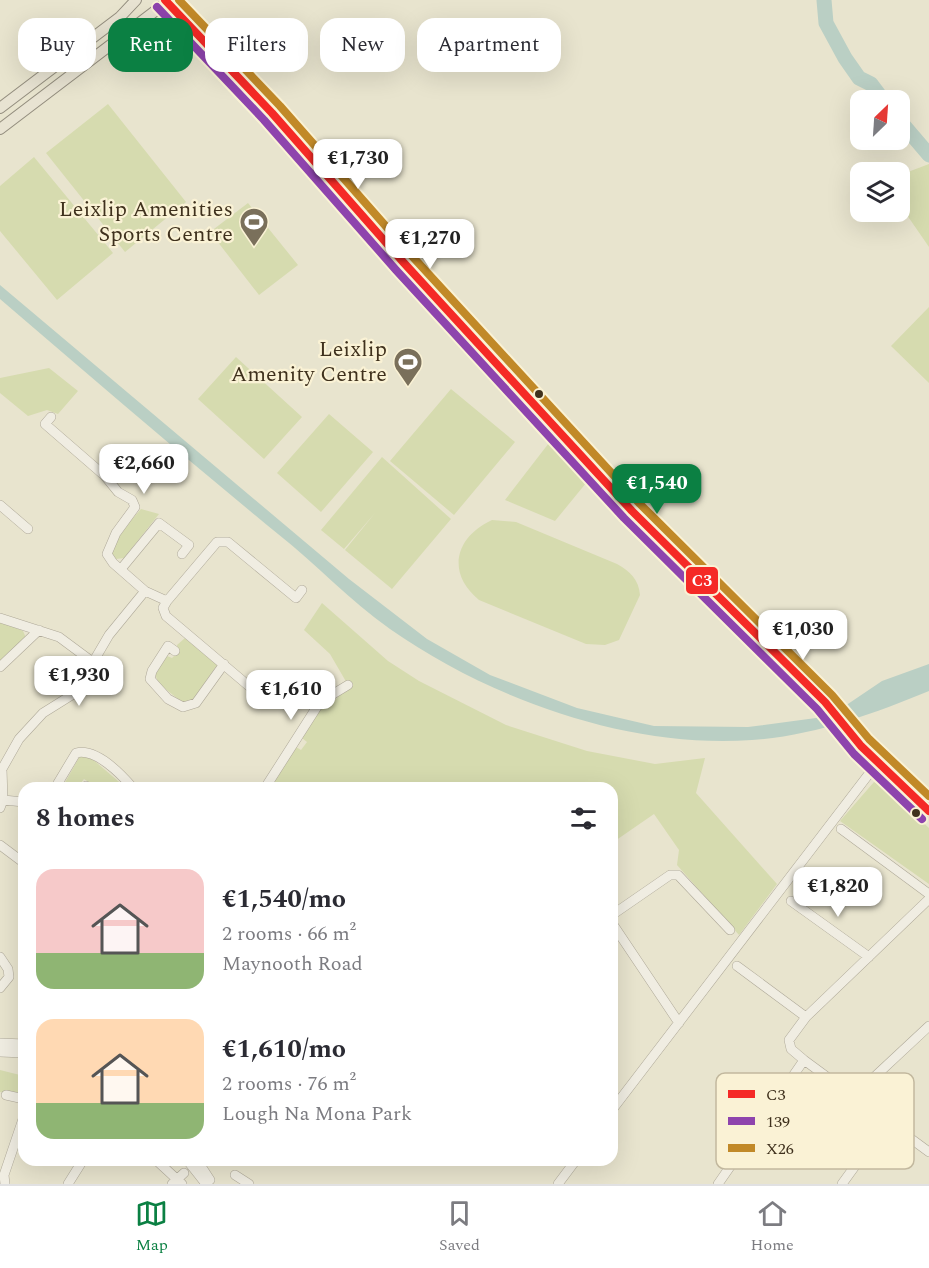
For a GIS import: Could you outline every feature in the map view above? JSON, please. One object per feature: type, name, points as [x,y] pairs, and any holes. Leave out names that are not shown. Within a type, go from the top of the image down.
[{"type":"main road","points":[[0,108],[120,17],[135,0]]},
{"type":"main road","points":[[0,129],[166,1],[264,104],[492,360],[632,511],[826,703],[862,746],[929,811]]},
{"type":"street","points":[[51,417],[45,424],[105,476],[118,492],[132,500],[135,507],[110,544],[108,554],[145,591],[166,601]]},
{"type":"street","points":[[0,505],[28,529]]},
{"type":"street","points":[[121,569],[159,523],[189,545],[182,554]]},
{"type":"street","points":[[250,687],[166,616],[163,608],[166,601],[217,542],[228,542],[296,598],[302,590]]},
{"type":"street","points":[[18,803],[2,804],[2,769],[19,739],[44,713],[75,693],[109,635],[145,591]]},
{"type":"street","points":[[0,618],[59,637],[94,663]]},
{"type":"street","points":[[0,667],[39,630]]},
{"type":"street","points":[[174,651],[168,646],[152,671],[150,679],[168,699],[183,707],[196,703],[224,664]]},
{"type":"street","points":[[269,782],[320,702],[348,685]]},
{"type":"street","points":[[59,782],[76,753],[84,751],[99,758],[127,782]]},
{"type":"street","points":[[618,1102],[878,762]]},
{"type":"street","points":[[841,830],[929,894]]},
{"type":"street","points":[[0,846],[18,859]]},
{"type":"street","points":[[618,911],[670,875],[678,875],[730,930]]},
{"type":"street","points":[[823,1073],[804,1060],[792,1048],[789,1040],[806,1017],[929,899]]},
{"type":"street","points":[[791,901],[869,957]]},
{"type":"street","points":[[618,932],[679,1023]]},
{"type":"street","points":[[0,957],[8,969],[9,977],[0,988]]},
{"type":"street","points":[[737,966],[806,1017]]},
{"type":"street","points":[[879,1073],[929,1026]]},
{"type":"street","points":[[0,1043],[18,1044]]},
{"type":"street","points":[[0,1052],[18,1053]]},
{"type":"street","points":[[795,1073],[804,1060]]},
{"type":"street","points":[[14,1086],[10,1096],[18,1098]]},
{"type":"street","points":[[3,1184],[18,1135]]},
{"type":"street","points":[[914,1138],[927,1146]]},
{"type":"street","points":[[68,1184],[79,1166]]},
{"type":"street","points":[[163,1166],[179,1180]]},
{"type":"street","points":[[192,1166],[206,1184]]},
{"type":"street","points":[[201,1166],[212,1184]]},
{"type":"street","points":[[558,1184],[572,1166]]},
{"type":"street","points":[[718,1184],[728,1169]]},
{"type":"street","points":[[842,1184],[853,1169]]},
{"type":"street","points":[[235,1175],[249,1184]]},
{"type":"green space","points":[[108,104],[186,202],[125,252],[46,153]]},
{"type":"green space","points":[[34,157],[113,253],[57,300],[0,231],[0,186]]},
{"type":"green space","points":[[929,164],[929,247],[910,219],[910,171]]},
{"type":"green space","name":"Leixlip Amenities Sports Centre","points":[[248,203],[298,265],[259,295],[210,232]]},
{"type":"green space","points":[[929,307],[929,383],[891,346]]},
{"type":"green space","points":[[236,357],[302,417],[264,459],[198,399]]},
{"type":"green space","points":[[49,368],[78,391],[58,414],[47,410],[28,416],[0,393],[0,378]]},
{"type":"green space","points":[[451,389],[515,442],[454,515],[390,461]]},
{"type":"green space","points":[[329,414],[373,452],[321,512],[277,473]]},
{"type":"green space","points":[[552,439],[591,477],[555,521],[505,500]]},
{"type":"green space","points":[[382,457],[451,519],[392,589],[345,550],[375,513],[344,549],[321,530]]},
{"type":"green space","points":[[141,509],[159,514],[124,558],[116,559],[109,553],[119,534]]},
{"type":"green space","points":[[492,520],[516,522],[617,564],[630,573],[636,580],[640,595],[619,640],[605,645],[586,644],[479,600],[462,578],[459,556],[470,536],[479,527]]},
{"type":"green space","points":[[322,603],[388,661],[419,681],[506,725],[587,751],[655,764],[705,758],[696,793],[777,884],[739,935],[677,865],[679,850],[654,814],[618,839],[618,782],[273,782],[296,747],[301,750],[307,742],[302,738],[321,706],[331,705],[348,685],[330,654],[304,630]]},
{"type":"green space","points":[[0,621],[23,631],[27,640],[0,663]]},
{"type":"green space","points":[[185,638],[217,665],[193,700],[183,703],[158,683],[155,673],[167,656],[172,658],[178,652],[177,645]]},
{"type":"green space","points":[[80,756],[90,757],[119,782],[88,782],[84,779],[82,782],[65,782]]},
{"type":"green space","points":[[874,782],[884,787],[929,828],[929,884],[840,821]]},
{"type":"green space","points":[[0,1070],[18,1074],[18,1094],[0,1092]]},
{"type":"shaded area","points":[[0,285],[349,579],[427,639],[490,675],[577,708],[654,726],[748,727],[816,718],[842,708],[882,681],[929,664],[929,691],[842,723],[798,734],[752,740],[705,741],[657,736],[609,727],[562,714],[516,697],[471,677],[429,654],[375,618],[0,299]]},
{"type":"waterway","points":[[824,0],[826,23],[845,58],[859,78],[871,84],[876,90]]},
{"type":"waterway","points":[[910,133],[929,155]]},
{"type":"transit line","name":"C3","points":[[165,0],[272,113],[404,263],[632,511],[825,702],[861,746],[929,811]]},
{"type":"transit line","name":"X26","points":[[179,0],[280,106],[412,256],[640,504],[832,695],[869,739],[929,796]]},
{"type":"transit line","name":"139","points":[[157,7],[264,120],[396,270],[624,518],[817,709],[854,754],[922,819]]},
{"type":"place","name":"Leixlip Amenities Sports Centre","points":[[254,248]]},
{"type":"place","name":"Leixlip Amenity Centre","points":[[408,388]]}]
